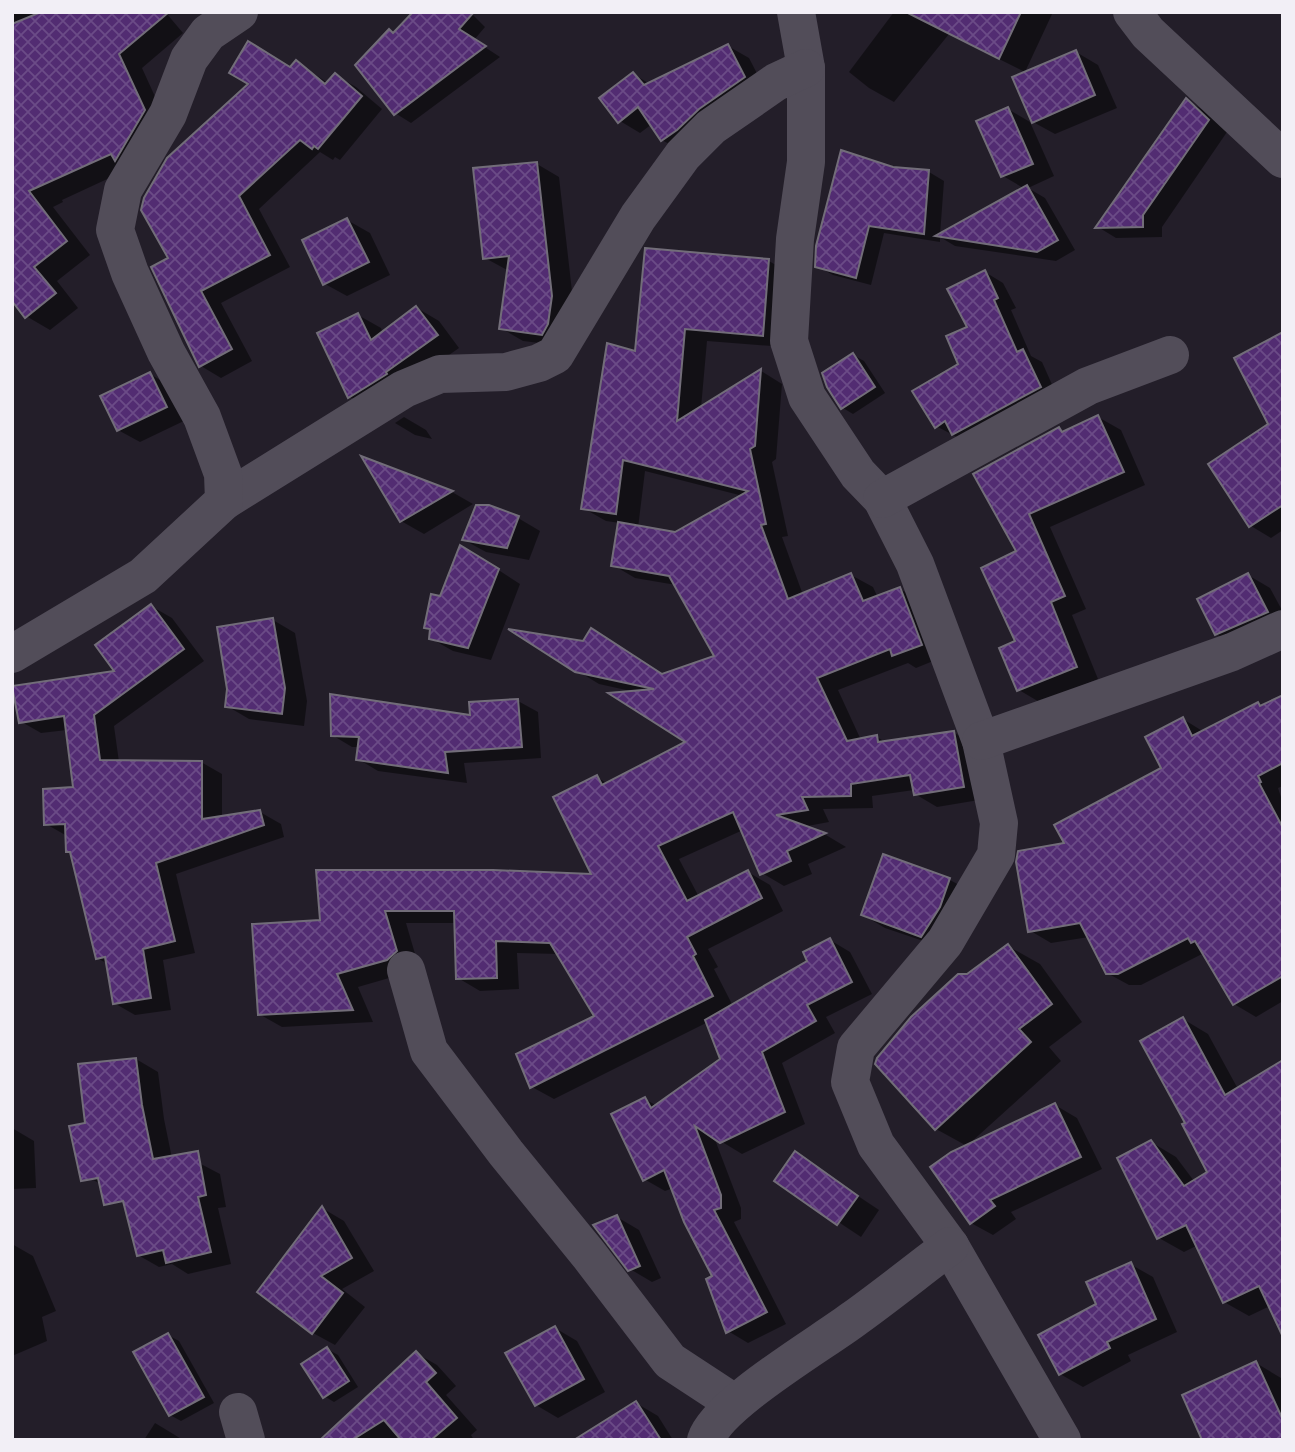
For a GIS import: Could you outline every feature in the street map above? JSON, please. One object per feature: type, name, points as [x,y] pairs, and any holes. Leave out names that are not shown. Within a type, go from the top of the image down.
[{"type":"street","points":[[224,501],[223,474],[202,417],[166,352],[130,273],[115,230],[123,190],[168,114],[190,59],[208,33],[239,12]]},
{"type":"street","points":[[796,12],[806,68],[806,162],[795,239],[789,341],[807,397],[858,474],[882,499],[915,564],[981,741],[999,823],[996,855],[945,942],[856,1048],[850,1082],[876,1144],[950,1246],[1062,1440]]},
{"type":"street","points":[[1132,12],[1148,33],[1283,159]]},
{"type":"street","points":[[12,654],[143,576],[224,501],[404,389],[440,374],[506,372],[539,363],[555,355],[638,217],[683,155],[711,127],[776,82],[806,68]]},
{"type":"street","points":[[882,499],[1088,386],[1170,355]]},
{"type":"street","points":[[981,741],[1233,652],[1283,629]]},
{"type":"street","points":[[405,971],[429,1051],[506,1153],[670,1361],[734,1403]]},
{"type":"street","points":[[706,1440],[734,1403],[855,1319],[950,1246]]},
{"type":"building","points":[[41,12],[169,12],[119,54],[145,110],[115,161],[111,154],[29,191],[67,241],[34,267],[56,293],[25,318],[12,301],[12,24]]},
{"type":"building","points":[[413,12],[474,12],[459,29],[486,46],[394,115],[355,65],[389,29],[393,33]]},
{"type":"building","points":[[906,12],[1021,12],[999,59]]},
{"type":"building","points":[[248,41],[290,67],[296,60],[325,84],[335,73],[362,96],[318,149],[314,146],[312,149],[300,140],[239,196],[270,255],[201,291],[232,349],[199,367],[151,267],[168,258],[141,210],[144,198],[167,158],[248,84],[229,73]]},
{"type":"building","points":[[728,44],[745,77],[699,109],[661,141],[638,107],[618,123],[599,98],[633,72],[644,85]]},
{"type":"building","points":[[1076,50],[1095,95],[1032,123],[1012,77]]},
{"type":"building","points":[[1186,98],[1209,120],[1143,215],[1143,227],[1095,228]]},
{"type":"building","points":[[1008,107],[1033,164],[1001,177],[976,121]]},
{"type":"building","points":[[841,150],[893,167],[929,170],[924,234],[869,226],[856,278],[815,267],[816,246]]},
{"type":"building","points":[[537,162],[552,296],[548,324],[542,335],[499,329],[509,256],[483,259],[473,168]]},
{"type":"building","points":[[1027,185],[1058,240],[1037,252],[935,236]]},
{"type":"building","points":[[347,218],[369,262],[323,285],[302,240]]},
{"type":"building","points":[[645,248],[769,259],[763,336],[685,329],[677,421],[761,369],[755,446],[750,449],[766,524],[761,525],[788,599],[851,573],[863,601],[900,587],[922,645],[892,656],[890,649],[817,678],[847,741],[877,735],[878,742],[954,731],[964,787],[914,795],[910,775],[851,784],[851,796],[802,797],[808,810],[776,815],[826,833],[787,851],[791,861],[760,875],[733,812],[658,846],[687,901],[748,870],[762,898],[687,937],[696,954],[693,956],[713,996],[530,1088],[516,1054],[594,1016],[550,943],[496,941],[497,978],[456,979],[454,911],[385,911],[397,951],[387,960],[337,974],[353,1010],[258,1015],[252,924],[320,920],[316,870],[493,870],[591,874],[553,797],[597,775],[602,785],[685,742],[608,693],[654,689],[575,672],[508,629],[583,641],[591,628],[662,674],[714,656],[669,576],[611,566],[618,522],[675,532],[748,491],[623,460],[616,514],[581,509],[607,343],[635,351]]},
{"type":"building","points":[[985,270],[998,298],[994,300],[1017,352],[1023,349],[1041,387],[952,435],[945,421],[935,428],[912,391],[958,364],[946,336],[967,327],[947,289]]},
{"type":"building","points":[[416,306],[438,335],[386,372],[387,374],[348,398],[317,333],[358,313],[371,340]]},
{"type":"building","points":[[1283,332],[1283,505],[1249,527],[1208,464],[1268,424],[1234,358]]},
{"type":"building","points":[[853,353],[875,387],[841,409],[827,387],[822,373]]},
{"type":"building","points":[[150,372],[167,407],[117,431],[100,396]]},
{"type":"building","points":[[1098,415],[1124,472],[1029,514],[1065,596],[1051,602],[1077,667],[1017,691],[999,648],[1015,641],[981,568],[1016,551],[973,474],[1059,427],[1062,432]]},
{"type":"building","points":[[361,456],[453,491],[400,522]]},
{"type":"building","points":[[476,505],[489,505],[519,516],[507,548],[462,540]]},
{"type":"building","points":[[460,545],[499,569],[468,648],[429,639],[430,629],[424,628],[431,594],[440,596]]},
{"type":"building","points":[[1248,573],[1268,612],[1215,635],[1197,599]]},
{"type":"building","points":[[151,604],[184,649],[94,715],[100,760],[202,761],[202,819],[260,810],[264,825],[156,863],[175,941],[143,949],[151,998],[113,1004],[105,957],[96,959],[70,852],[66,852],[65,824],[44,825],[43,789],[73,787],[64,716],[19,723],[12,686],[114,671],[95,645]]},
{"type":"building","points":[[273,618],[285,688],[282,714],[225,707],[227,689],[217,627]]},
{"type":"building","points":[[330,694],[470,715],[469,702],[518,699],[522,747],[445,752],[448,773],[356,760],[359,737],[331,736]]},
{"type":"building","points":[[1283,695],[1283,763],[1258,776],[1261,782],[1259,783],[1283,828],[1283,976],[1233,1005],[1195,941],[1191,943],[1188,938],[1118,974],[1106,974],[1080,923],[1028,932],[1016,862],[1018,851],[1064,843],[1054,825],[1161,768],[1145,737],[1183,717],[1192,736],[1258,702],[1260,706]]},
{"type":"building","points":[[883,854],[950,878],[940,907],[921,937],[861,915]]},
{"type":"building","points":[[830,938],[852,982],[807,1005],[816,1021],[762,1052],[785,1112],[720,1143],[695,1126],[721,1195],[721,1208],[714,1210],[767,1312],[726,1333],[706,1279],[712,1276],[684,1222],[664,1170],[643,1181],[611,1114],[645,1097],[651,1108],[720,1059],[705,1020],[807,961],[803,952]]},
{"type":"building","points":[[1008,944],[1052,1004],[1019,1029],[1031,1042],[935,1130],[875,1064],[877,1058],[911,1017],[958,974],[967,974]]},
{"type":"building","points":[[1183,1017],[1225,1095],[1283,1060],[1283,1337],[1259,1286],[1223,1303],[1186,1225],[1157,1239],[1117,1158],[1151,1140],[1184,1186],[1207,1172],[1182,1124],[1185,1123],[1140,1041]]},
{"type":"building","points":[[136,1058],[153,1159],[198,1151],[206,1195],[198,1197],[211,1252],[166,1263],[163,1250],[137,1256],[123,1201],[104,1205],[98,1178],[81,1181],[69,1126],[85,1123],[78,1064]]},
{"type":"building","points":[[1055,1103],[1081,1157],[990,1200],[995,1206],[970,1224],[930,1167],[951,1152]]},
{"type":"building","points":[[795,1151],[858,1196],[837,1225],[774,1181]]},
{"type":"building","points":[[322,1206],[352,1258],[321,1276],[343,1293],[312,1334],[257,1292]]},
{"type":"building","points":[[617,1215],[640,1266],[628,1271],[593,1225]]},
{"type":"building","points":[[1131,1262],[1156,1319],[1107,1342],[1110,1348],[1059,1375],[1038,1335],[1096,1304],[1086,1282]]},
{"type":"building","points":[[555,1326],[584,1379],[535,1406],[505,1353]]},
{"type":"building","points":[[168,1333],[204,1397],[169,1416],[133,1352]]},
{"type":"building","points":[[327,1347],[349,1381],[323,1398],[301,1364]]},
{"type":"building","points":[[416,1351],[436,1373],[426,1382],[457,1418],[431,1440],[401,1440],[384,1420],[352,1440],[320,1440]]},
{"type":"building","points":[[1256,1361],[1283,1420],[1283,1440],[1202,1440],[1182,1395]]},
{"type":"building","points":[[636,1401],[661,1440],[574,1440]]}]
